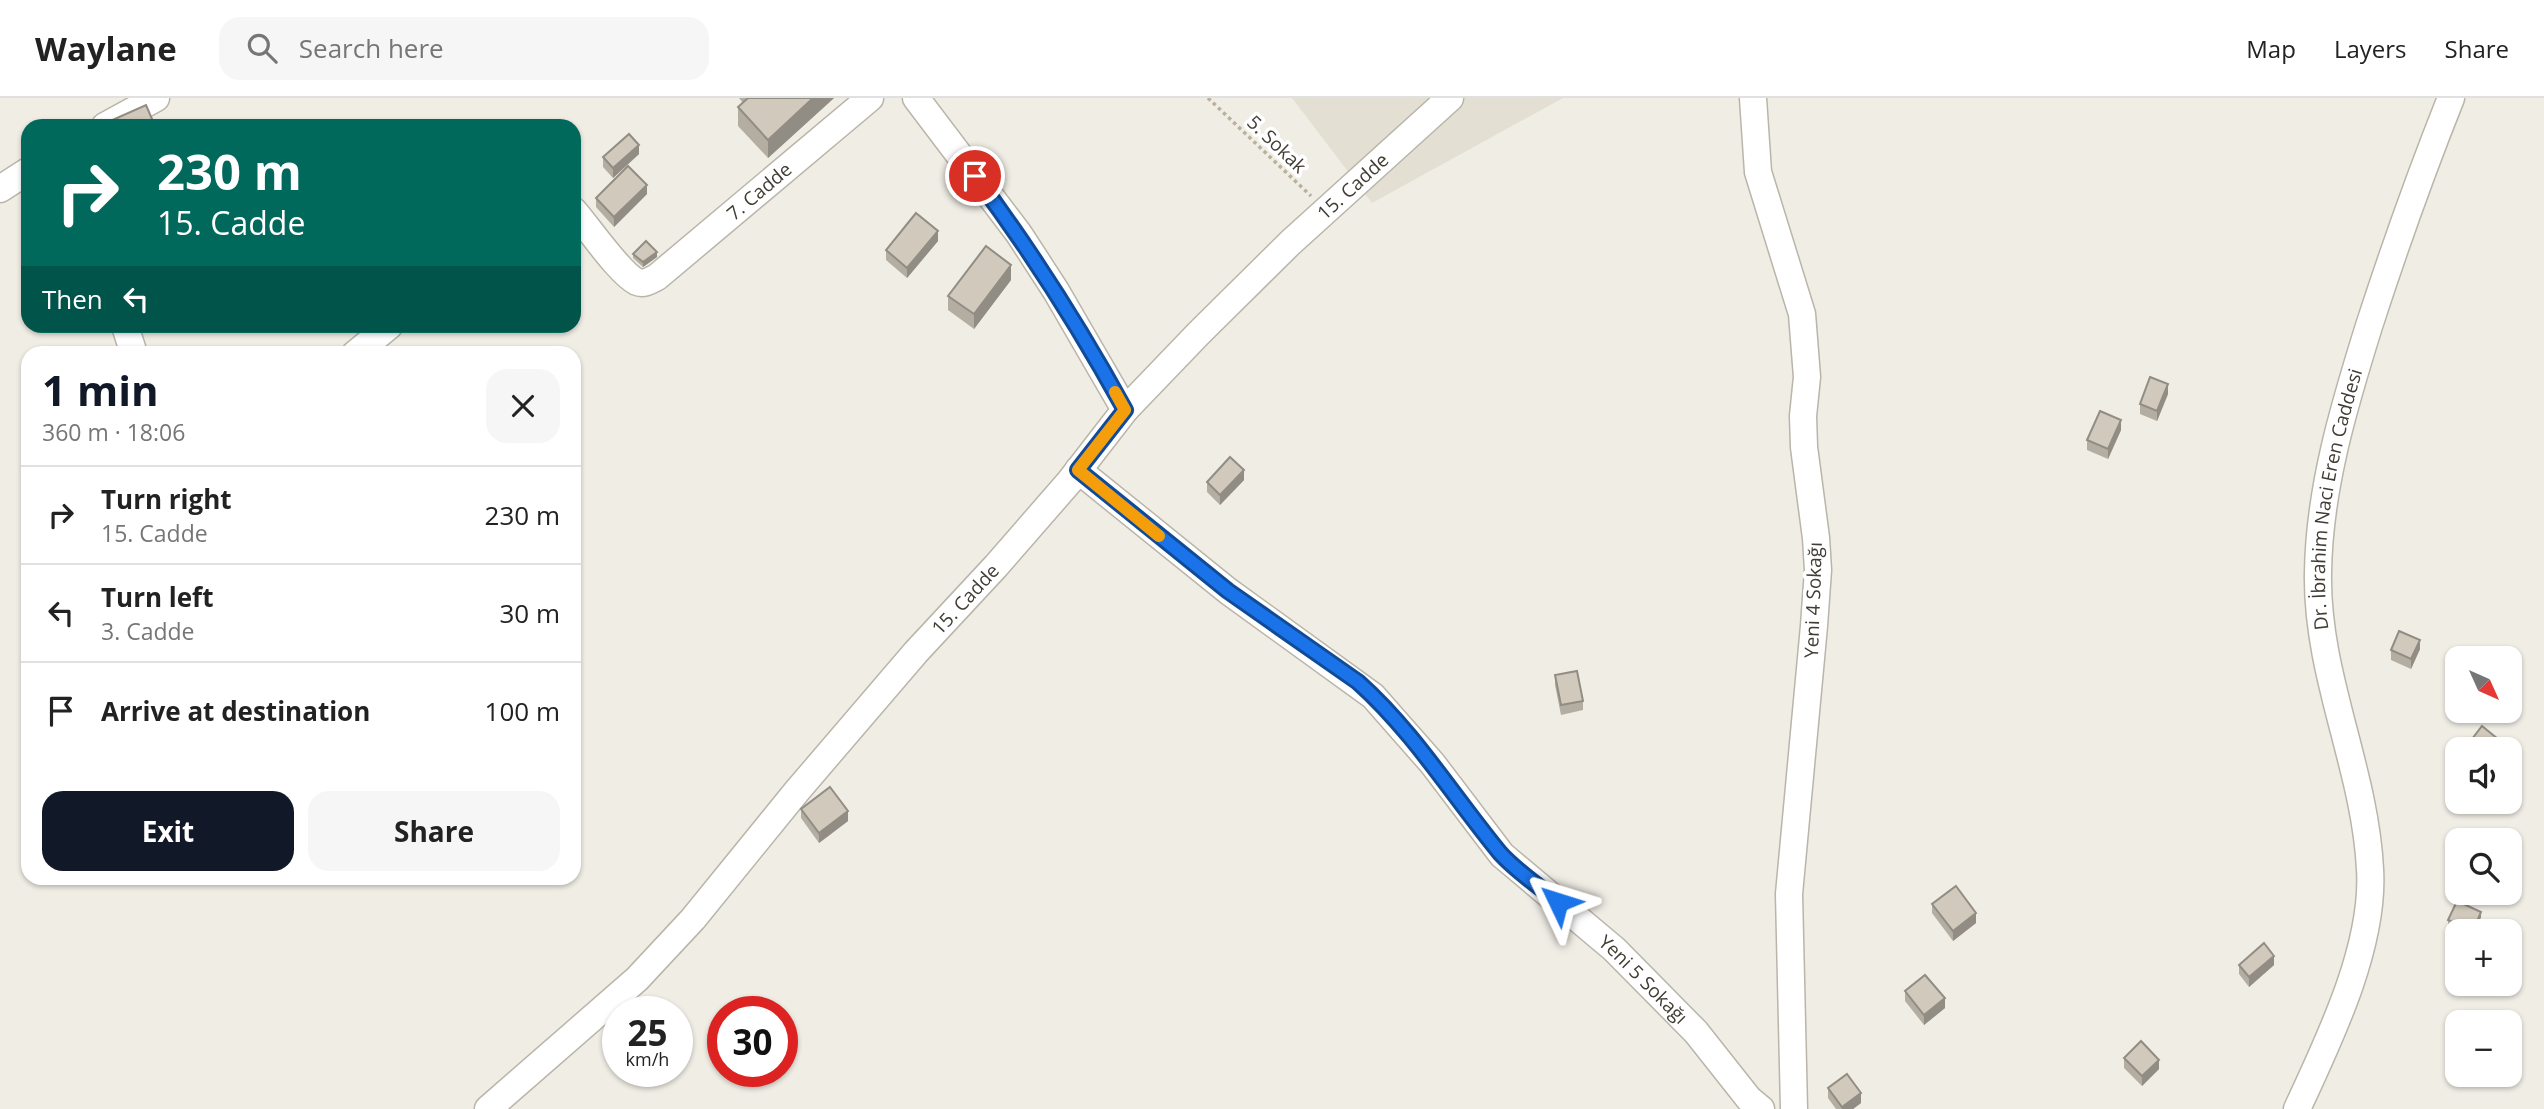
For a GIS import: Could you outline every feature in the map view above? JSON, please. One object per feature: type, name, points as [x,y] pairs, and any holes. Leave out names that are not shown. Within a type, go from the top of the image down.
[{"type":"street","points":[[118,119],[156,98]]},
{"type":"street","name":"7. Cadde","points":[[581,219],[622,269],[637,282],[646,283],[657,277],[870,98]]},
{"type":"street","points":[[916,98],[1027,246],[1063,302],[1125,410]]},
{"type":"street","name":"15. Cadde","points":[[488,1109],[637,979],[693,919],[797,791],[916,652],[1012,548],[1125,410],[1247,285],[1450,98]]},
{"type":"street","name":"Yeni 4 Sokağı","points":[[1753,98],[1758,172],[1802,314],[1807,377],[1803,416],[1804,447],[1818,570],[1789,894],[1794,1109]]},
{"type":"street","name":"Dr. İbrahim Naci Eren Caddesi","points":[[2297,1109],[2346,993],[2362,945],[2370,906],[2367,834],[2323,648],[2319,612],[2321,526],[2327,485],[2346,401],[2370,324],[2416,189],[2451,98]]},
{"type":"street","points":[[0,189],[21,176]]},
{"type":"street","points":[[365,346],[380,333]]},
{"type":"street","name":"Yeni 5 Sokağı","points":[[1078,470],[1228,591],[1358,682],[1373,696],[1433,763],[1502,855],[1614,949],[1696,1032],[1761,1109]]},
{"type":"path","name":"5. Sokak","points":[[1208,98],[1326,210]]},
{"type":"shaded area","points":[[1292,98],[1563,98],[1372,203]]},
{"type":"building","points":[[748,98],[813,98],[768,140],[738,107]]},
{"type":"building","points":[[146,105],[152,119],[115,119]]},
{"type":"building","points":[[629,134],[639,145],[613,168],[603,157]]},
{"type":"building","points":[[628,166],[647,185],[614,217],[596,198]]},
{"type":"building","points":[[916,213],[938,231],[907,268],[886,250]]},
{"type":"building","points":[[646,241],[657,252],[643,262],[633,254]]},
{"type":"building","points":[[986,246],[1011,265],[974,314],[948,296]]},
{"type":"building","points":[[2150,377],[2168,384],[2157,411],[2140,404]]},
{"type":"building","points":[[2100,411],[2121,420],[2108,449],[2087,440]]},
{"type":"building","points":[[1230,457],[1244,470],[1220,495],[1207,482]]},
{"type":"building","points":[[2399,631],[2420,640],[2411,659],[2391,650]]},
{"type":"building","points":[[1577,671],[1583,701],[1561,705],[1555,675]]},
{"type":"building","points":[[2482,726],[2495,737],[2474,737]]},
{"type":"building","points":[[830,787],[848,811],[819,833],[801,809]]},
{"type":"building","points":[[1956,886],[1976,913],[1953,931],[1932,904]]},
{"type":"building","points":[[2455,905],[2466,905],[2481,912],[2478,919],[2448,919]]},
{"type":"building","points":[[2264,943],[2274,956],[2249,977],[2239,965]]},
{"type":"building","points":[[1925,975],[1945,998],[1924,1015],[1905,991]]},
{"type":"building","points":[[2141,1041],[2159,1060],[2142,1076],[2124,1058]]},
{"type":"building","points":[[1847,1074],[1861,1093],[1842,1107],[1828,1088]]},
{"type":"slow traffic","points":[[1115,392],[1125,410],[1078,470],[1159,536]]},
{"type":"route","points":[[975,176],[1019,234],[1056,291],[1125,410],[1078,470],[1228,591],[1358,682],[1402,726],[1433,763],[1502,855],[1558,902]]}]
